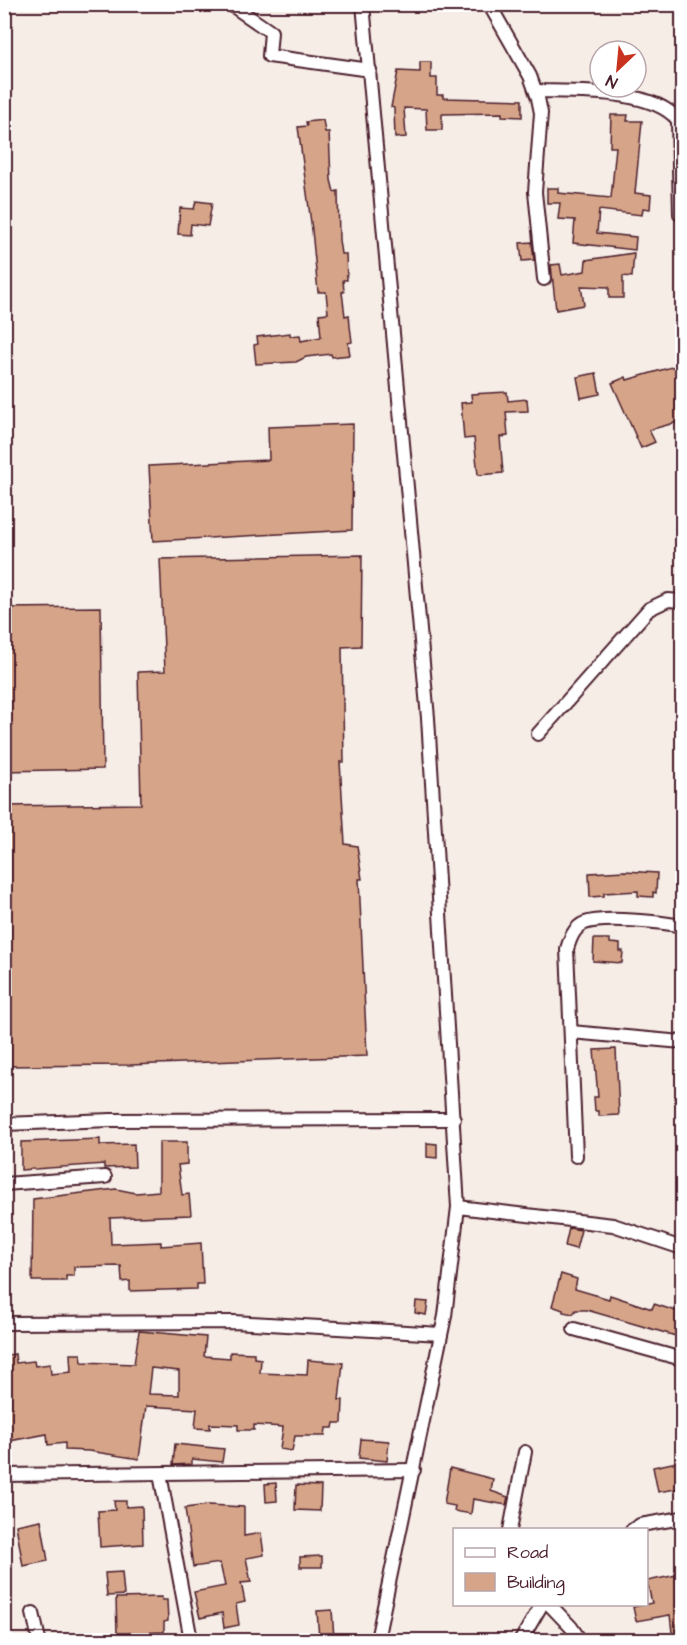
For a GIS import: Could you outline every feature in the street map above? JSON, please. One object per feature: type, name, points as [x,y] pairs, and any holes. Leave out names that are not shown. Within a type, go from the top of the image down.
[{"type":"street","points":[[230,4],[271,33],[269,56],[370,70]]},
{"type":"street","points":[[363,4],[429,718],[458,1207],[441,1334],[376,1641]]},
{"type":"street","points":[[489,4],[536,91],[541,113],[535,192],[544,279]]},
{"type":"street","points":[[536,91],[623,95],[658,106],[674,115],[678,125],[680,214]]},
{"type":"street","points":[[538,734],[650,609],[668,600],[682,601]]},
{"type":"street","points":[[576,1156],[567,949],[573,933],[584,923],[611,921],[682,926]]},
{"type":"street","points":[[571,1032],[682,1042]]},
{"type":"street","points":[[4,1124],[135,1119],[454,1119]]},
{"type":"street","points":[[4,1184],[105,1177]]},
{"type":"street","points":[[458,1207],[613,1225],[682,1248]]},
{"type":"street","points":[[4,1323],[234,1322],[441,1334]]},
{"type":"street","points":[[574,1329],[682,1359]]},
{"type":"street","points":[[510,1528],[525,1452]]},
{"type":"street","points":[[4,1475],[414,1470]]},
{"type":"street","points":[[160,1474],[191,1641]]},
{"type":"street","points":[[635,1528],[640,1525],[682,1518]]},
{"type":"street","points":[[521,1641],[541,1606]]},
{"type":"street","points":[[550,1606],[571,1627],[580,1641]]},
{"type":"street","points":[[33,1613],[39,1641]]},
{"type":"building","points":[[420,62],[431,62],[431,78],[437,78],[437,95],[443,95],[443,98],[522,100],[522,117],[502,116],[502,113],[442,114],[442,130],[427,130],[426,109],[404,108],[406,137],[395,138],[394,108],[391,107],[398,71],[420,72]]},
{"type":"building","points":[[611,115],[628,115],[627,121],[642,121],[635,193],[651,195],[650,209],[643,208],[642,215],[599,210],[597,233],[636,237],[635,250],[573,243],[575,220],[558,219],[560,203],[547,203],[547,188],[558,188],[558,193],[611,198],[616,147],[610,147]]},
{"type":"building","points":[[323,120],[325,132],[329,132],[331,180],[334,192],[338,191],[341,254],[346,254],[347,280],[343,280],[344,292],[342,292],[345,316],[349,315],[352,342],[348,343],[350,355],[332,357],[331,354],[306,357],[296,362],[256,364],[254,345],[258,344],[257,337],[290,333],[290,336],[300,335],[301,341],[321,337],[319,314],[328,313],[326,292],[318,292],[298,127],[307,126],[306,122]]},
{"type":"building","points":[[196,201],[212,203],[208,226],[191,224],[190,235],[178,234],[180,208],[194,209]]},
{"type":"building","points":[[532,242],[534,260],[522,261],[520,243]]},
{"type":"building","points":[[634,253],[632,277],[623,276],[623,298],[609,298],[609,287],[581,286],[584,305],[556,310],[551,265],[560,264],[562,275],[585,271],[586,260]]},
{"type":"building","points":[[682,364],[682,421],[649,430],[655,442],[641,448],[612,383],[626,377],[627,380]]},
{"type":"building","points":[[596,373],[600,394],[581,398],[577,377]]},
{"type":"building","points":[[507,392],[508,401],[527,399],[528,411],[506,412],[508,436],[500,437],[503,473],[478,475],[474,438],[464,439],[461,403],[472,402],[471,394]]},
{"type":"building","points":[[353,424],[352,530],[153,541],[149,466],[269,460],[268,427]]},
{"type":"building","points":[[362,555],[361,646],[342,647],[344,762],[340,762],[345,844],[357,846],[362,879],[359,879],[367,1056],[130,1065],[4,1066],[4,806],[141,804],[138,672],[165,671],[160,559]]},
{"type":"building","points":[[101,607],[103,769],[4,771],[4,608]]},
{"type":"building","points":[[625,871],[657,873],[656,893],[653,892],[653,897],[638,896],[638,891],[604,893],[604,896],[590,897],[589,873]]},
{"type":"building","points":[[594,939],[610,939],[610,943],[620,944],[620,951],[623,951],[622,963],[593,961]]},
{"type":"building","points":[[616,1049],[619,1115],[599,1116],[599,1111],[595,1111],[594,1097],[598,1097],[594,1050]]},
{"type":"building","points":[[100,1139],[100,1145],[134,1144],[135,1167],[104,1168],[104,1164],[21,1170],[21,1142]]},
{"type":"building","points":[[159,1142],[187,1142],[187,1164],[178,1165],[182,1195],[189,1194],[191,1215],[110,1218],[111,1244],[161,1242],[161,1246],[201,1243],[203,1284],[197,1284],[197,1289],[130,1291],[130,1281],[122,1282],[121,1266],[74,1267],[74,1276],[66,1276],[66,1281],[32,1281],[33,1199],[116,1189],[136,1193],[159,1191]]},
{"type":"building","points":[[427,1143],[437,1144],[437,1158],[427,1157]]},
{"type":"building","points":[[569,1228],[581,1230],[576,1249],[565,1246]]},
{"type":"building","points":[[561,1274],[577,1279],[575,1289],[609,1299],[610,1295],[652,1309],[654,1304],[682,1313],[682,1325],[680,1324],[676,1336],[587,1310],[576,1310],[573,1314],[563,1312],[552,1306]]},
{"type":"building","points":[[416,1301],[428,1302],[426,1315],[415,1313]]},
{"type":"building","points":[[139,1331],[206,1337],[204,1356],[230,1358],[230,1352],[254,1353],[254,1358],[261,1359],[260,1373],[307,1375],[308,1360],[343,1363],[339,1400],[343,1400],[342,1423],[334,1423],[333,1428],[326,1428],[325,1436],[295,1436],[292,1451],[280,1449],[283,1427],[254,1425],[254,1430],[238,1430],[238,1425],[210,1424],[210,1429],[195,1428],[197,1409],[146,1406],[139,1459],[89,1451],[65,1450],[65,1443],[48,1445],[47,1434],[4,1442],[4,1356],[15,1354],[16,1363],[34,1361],[35,1366],[50,1364],[51,1374],[71,1372],[70,1354],[81,1354],[82,1362],[134,1364]],"holes":[[[151,1368],[179,1371],[179,1395],[148,1394]]]},
{"type":"building","points":[[361,1439],[389,1441],[387,1461],[359,1458]]},
{"type":"building","points":[[175,1444],[224,1449],[222,1462],[192,1459],[192,1464],[173,1465]]},
{"type":"building","points":[[682,1461],[682,1488],[658,1492],[653,1467]]},
{"type":"building","points":[[450,1468],[493,1479],[491,1491],[508,1497],[506,1505],[473,1499],[471,1514],[454,1511],[455,1506],[444,1504]]},
{"type":"building","points":[[276,1483],[277,1501],[266,1502],[265,1484]]},
{"type":"building","points":[[296,1485],[321,1486],[320,1511],[295,1510]]},
{"type":"building","points":[[114,1501],[126,1501],[126,1507],[142,1506],[143,1544],[100,1547],[98,1511],[115,1510]]},
{"type":"building","points":[[209,1505],[244,1507],[244,1536],[261,1533],[264,1555],[246,1558],[251,1582],[241,1583],[245,1602],[236,1604],[239,1625],[224,1628],[222,1613],[200,1618],[194,1592],[225,1586],[220,1563],[193,1567],[185,1508]]},
{"type":"building","points":[[41,1520],[48,1561],[23,1566],[16,1525]]},
{"type":"building","points":[[322,1556],[322,1567],[300,1567],[300,1557]]},
{"type":"building","points":[[122,1572],[124,1595],[107,1596],[105,1573]]},
{"type":"building","points":[[682,1574],[682,1641],[673,1641],[670,1615],[636,1621],[633,1607],[648,1606],[652,1603],[648,1581]]},
{"type":"building","points":[[162,1597],[162,1600],[167,1600],[168,1621],[164,1622],[164,1632],[117,1634],[116,1598]]},
{"type":"building","points":[[332,1610],[334,1638],[319,1639],[317,1611]]}]
